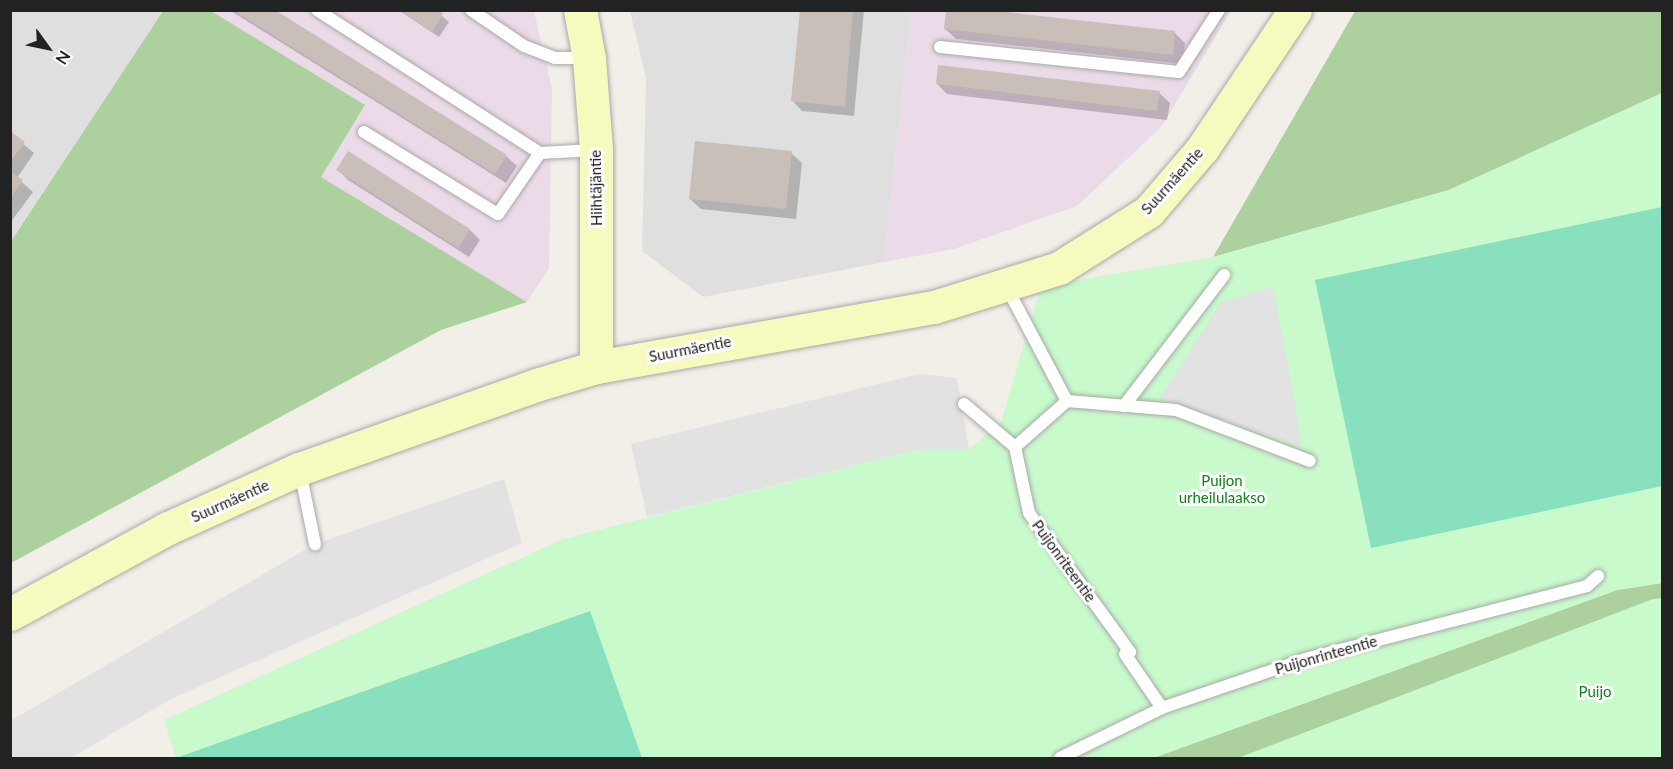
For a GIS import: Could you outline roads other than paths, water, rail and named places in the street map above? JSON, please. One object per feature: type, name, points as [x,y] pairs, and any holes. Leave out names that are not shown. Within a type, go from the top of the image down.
[{"type":"main road","name":"Hiihtäjäntie","points":[[580,10],[590,58],[596,150],[596,367]]},
{"type":"main road","name":"Suurmäentie","points":[[10,614],[166,529],[299,470],[596,367],[934,307],[1059,268],[1149,211],[1202,149],[1295,10]]},
{"type":"lane","points":[[317,10],[540,153],[596,150]]},
{"type":"lane","points":[[471,10],[524,45],[555,58],[590,58]]},
{"type":"lane","points":[[940,47],[1179,72],[1219,10]]},
{"type":"lane","points":[[364,132],[498,214],[540,153]]},
{"type":"lane","points":[[1124,406],[1224,275]]},
{"type":"lane","points":[[1005,285],[1067,401]]},
{"type":"lane","points":[[963,404],[1015,447],[1067,401],[1176,411],[1310,461]]},
{"type":"lane","name":"Puijonriteentie","points":[[1015,447],[1029,513],[1130,652],[1125,654],[1162,708]]},
{"type":"lane","points":[[299,470],[315,544]]},
{"type":"lane","name":"Puijonrinteentie","points":[[1060,759],[1162,708],[1305,659],[1587,586],[1598,576]]},
{"type":"park label","name":"Puijon urheilulaakso","points":[[1222,488]]},
{"type":"park label","name":"Puijo","points":[[1595,692]]}]
